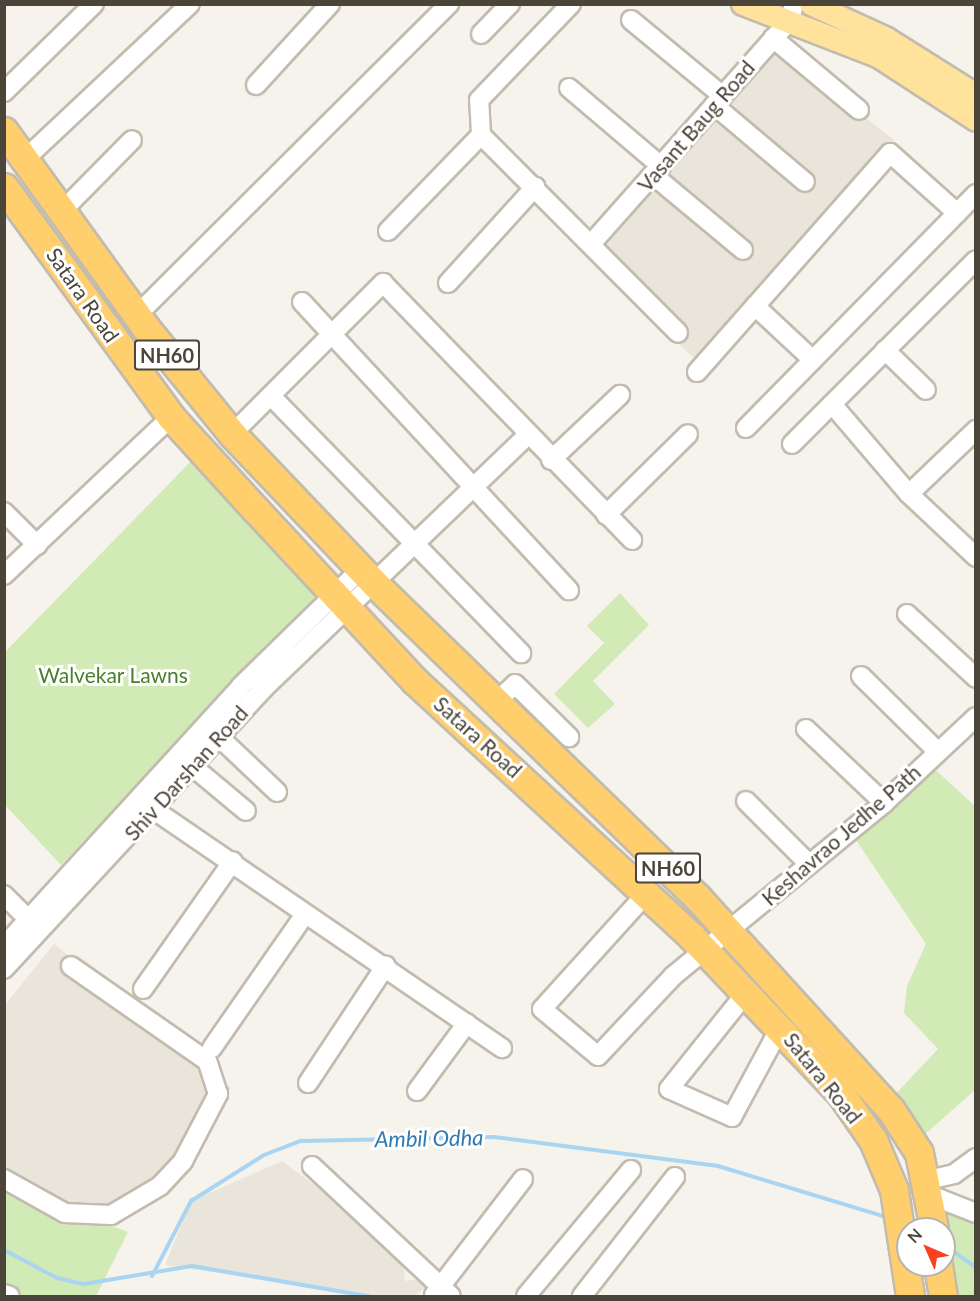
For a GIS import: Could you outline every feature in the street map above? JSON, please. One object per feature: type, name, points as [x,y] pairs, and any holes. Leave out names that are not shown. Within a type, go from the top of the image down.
[{"type":"highway","name":"Satara Road","points":[[4,131],[137,315],[232,434],[368,576],[729,931],[891,1110],[920,1153],[931,1204]]},
{"type":"highway","name":"Satara Road","points":[[4,187],[171,417],[340,602],[415,681],[646,894],[781,1026],[873,1140],[894,1190],[910,1296]]},
{"type":"highway","points":[[940,1277],[943,1296]]},
{"type":"main road","points":[[743,4],[816,14],[887,39],[970,100]]},
{"type":"street","points":[[4,92],[94,4]]},
{"type":"street","points":[[25,159],[190,4]]},
{"type":"street","points":[[137,315],[449,4]]},
{"type":"street","points":[[481,34],[510,4]]},
{"type":"street","points":[[571,4],[478,99],[481,135],[535,186],[678,333]]},
{"type":"street","points":[[256,85],[326,6]]},
{"type":"street","name":"Vasant Baug Road","points":[[591,244],[773,38],[792,12]]},
{"type":"street","points":[[631,20],[805,182]]},
{"type":"street","points":[[773,38],[859,110]]},
{"type":"street","points":[[569,88],[743,250]]},
{"type":"street","points":[[388,231],[481,135]]},
{"type":"street","points":[[63,210],[132,140]]},
{"type":"street","points":[[697,372],[890,153],[957,213]]},
{"type":"street","points":[[448,282],[535,186]]},
{"type":"street","points":[[746,428],[975,194]]},
{"type":"street","points":[[792,444],[975,260]]},
{"type":"street","points":[[232,434],[382,283],[527,436],[632,540]]},
{"type":"street","points":[[302,302],[471,488],[569,590]]},
{"type":"street","points":[[755,306],[813,360]]},
{"type":"street","points":[[885,350],[926,390]]},
{"type":"street","points":[[551,460],[620,395]]},
{"type":"street","points":[[271,396],[521,653]]},
{"type":"street","points":[[831,404],[909,494],[975,558]]},
{"type":"street","points":[[4,575],[171,417]]},
{"type":"street","points":[[909,494],[975,430]]},
{"type":"street","points":[[606,515],[688,434]]},
{"type":"street","name":"Shiv Darshan Road","points":[[4,946],[137,798],[368,576],[416,545],[471,488],[527,436]]},
{"type":"street","points":[[4,512],[37,545]]},
{"type":"street","name":"Shiv Darshan Road","points":[[4,969],[219,737],[340,602]]},
{"type":"street","points":[[907,614],[975,678]]},
{"type":"street","points":[[861,676],[937,751]]},
{"type":"street","points":[[496,702],[515,684],[569,737]]},
{"type":"street","name":"Keshavrao Jedhe Path","points":[[646,894],[544,1006],[544,1013],[601,1055],[673,976],[884,803],[975,717]]},
{"type":"street","points":[[806,729],[884,803]]},
{"type":"street","points":[[219,737],[277,792]]},
{"type":"street","points":[[192,766],[246,811]]},
{"type":"street","points":[[137,798],[233,861],[303,917],[331,927],[502,1048]]},
{"type":"street","points":[[746,801],[809,864]]},
{"type":"street","points":[[143,989],[233,861]]},
{"type":"street","points":[[4,895],[28,919]]},
{"type":"street","points":[[212,1048],[303,917]]},
{"type":"street","points":[[308,1083],[386,965]]},
{"type":"street","points":[[4,1179],[65,1213],[111,1215],[160,1186],[183,1161],[218,1094],[207,1061],[71,966]]},
{"type":"street","points":[[746,993],[669,1089],[732,1117],[781,1026]]},
{"type":"street","points":[[417,1091],[466,1023]]},
{"type":"street","points":[[975,1158],[954,1174],[931,1204],[975,1213]]},
{"type":"street","points":[[312,1166],[441,1293],[523,1179]]},
{"type":"street","points":[[526,1296],[631,1170]]},
{"type":"street","points":[[582,1296],[675,1177]]},
{"type":"street","points":[[5,1294],[10,1296]]},
{"type":"shaded area","points":[[773,45],[894,140],[698,362],[587,256]]},
{"type":"shaded area","points":[[54,944],[231,1088],[131,1209],[98,1215],[5,1178],[4,1006]]},
{"type":"shaded area","points":[[282,1161],[402,1250],[405,1281],[431,1278],[426,1287],[414,1296],[370,1296],[165,1265],[191,1201]]},
{"type":"green space","name":"Walvekar Lawns","points":[[201,451],[326,587],[61,865],[5,805],[5,652]]},
{"type":"green space","points":[[620,593],[649,625],[593,681],[615,704],[588,728],[554,694],[604,643],[587,626]]},
{"type":"green space","points":[[930,765],[975,806],[975,1090],[923,1136],[889,1101],[938,1049],[904,1013],[907,986],[926,944],[854,837]]},
{"type":"green space","points":[[4,1186],[128,1232],[96,1296],[20,1296],[5,1289]]},
{"type":"green space","points":[[952,1210],[975,1224],[975,1296],[954,1296],[951,1277],[956,1277],[956,1217],[943,1217],[942,1211]]},
{"type":"waterway","name":"Ambil Odha","points":[[152,1276],[191,1201],[264,1155],[301,1141],[494,1137],[718,1166],[886,1217]]},
{"type":"waterway","points":[[4,1250],[57,1278],[84,1284],[192,1266],[368,1296]]},
{"type":"waterway","name":"Ambil Odha","points":[[956,1253],[976,1267]]}]
